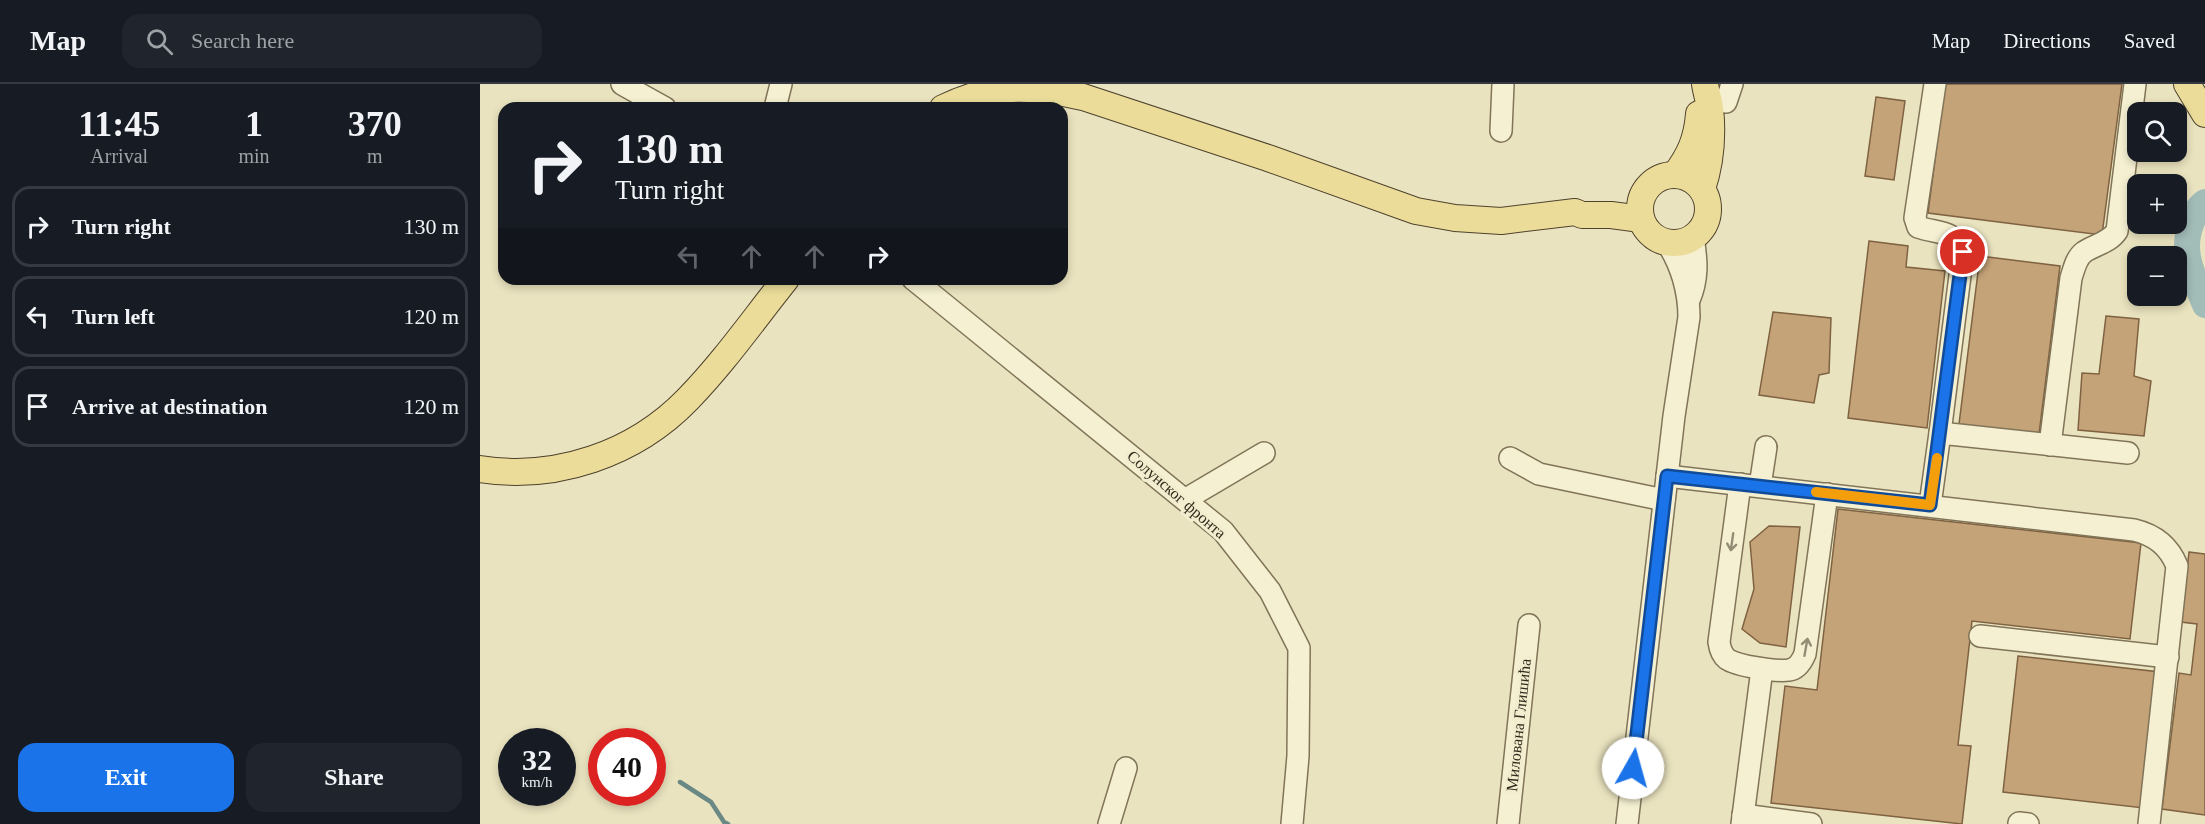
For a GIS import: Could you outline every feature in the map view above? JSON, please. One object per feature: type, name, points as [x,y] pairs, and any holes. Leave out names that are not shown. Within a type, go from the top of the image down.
[{"type":"main road","points":[[2187,84],[2205,114]]},
{"type":"main road","points":[[958,102],[982,92],[1006,88],[1031,87],[1058,91],[1083,97],[1257,154],[1393,203],[1425,213],[1455,218],[1501,221],[1575,212],[1582,206],[1599,201],[1642,206]]},
{"type":"main road","points":[[1676,175],[1692,150],[1696,139],[1701,102],[1717,90]]},
{"type":"main road","points":[[1702,189],[1712,141],[1709,100],[1717,90]]},
{"type":"main road","points":[[1676,175],[1695,182],[1702,189],[1707,199],[1707,220],[1702,230],[1693,238],[1676,244],[1667,243],[1650,234],[1642,206],[1648,186],[1656,180],[1676,175]]},
{"type":"main road","points":[[480,469],[517,472],[558,469],[606,455],[651,431],[688,399],[781,285]]},
{"type":"street","points":[[776,102],[781,84]]},
{"type":"street","points":[[1502,131],[1503,84]]},
{"type":"street","points":[[1930,505],[1963,252],[1960,244],[1951,234],[1918,227],[1915,218],[1935,84]]},
{"type":"street","points":[[2050,445],[2071,278],[2076,261],[2084,252],[2112,239],[2117,231],[2135,84]]},
{"type":"street","points":[[632,87],[656,102]]},
{"type":"street","points":[[1689,300],[1696,277],[1693,238]]},
{"type":"street","points":[[1627,824],[1674,416],[1689,317],[1689,300],[1679,262],[1667,243]]},
{"type":"street","name":"Солунског фронта","points":[[920,285],[1223,531],[1270,591],[1299,648],[1298,756],[1292,824]]},
{"type":"street","points":[[1940,433],[2128,453]]},
{"type":"street","points":[[1766,447],[1750,485],[1719,642],[1723,654],[1728,659],[1762,669],[1789,670],[1798,666],[1805,654],[1827,494]]},
{"type":"street","points":[[1186,499],[1264,453]]},
{"type":"street","points":[[1510,459],[1539,474],[1664,500]]},
{"type":"street","points":[[1667,476],[2134,530],[2154,537],[2169,551],[2177,566],[2149,824]]},
{"type":"street","name":"Милована Глишића","points":[[1508,824],[1529,625]]},
{"type":"street","points":[[1980,636],[2168,657]]},
{"type":"street","points":[[1762,669],[1742,819],[1811,824]]},
{"type":"street","points":[[1109,824],[1126,768]]},
{"type":"building","points":[[1945,84],[2122,84],[2102,235],[1928,213]]},
{"type":"building","points":[[1876,97],[1905,101],[1894,180],[1865,176]]},
{"type":"building","points":[[1869,241],[1908,246],[1906,267],[1945,271],[1927,428],[1848,418]]},
{"type":"building","points":[[1980,256],[2060,266],[2038,442],[1958,432]]},
{"type":"building","points":[[1773,312],[1831,318],[1829,373],[1819,375],[1814,403],[1759,395]]},
{"type":"building","points":[[2106,316],[2139,319],[2134,376],[2151,381],[2144,436],[2078,430],[2082,373],[2099,374]]},
{"type":"building","points":[[1838,509],[2141,543],[2130,639],[1972,621],[1958,745],[1971,746],[1962,824],[1771,803],[1785,686],[1817,690]]},
{"type":"building","points":[[1769,526],[1800,527],[1786,647],[1760,643],[1742,629],[1754,589],[1750,542]]},
{"type":"building","points":[[2189,552],[2205,554],[2205,815],[2162,809],[2179,673],[2191,675],[2197,624],[2181,622]]},
{"type":"building","points":[[2018,656],[2160,672],[2144,808],[2003,792]]},
{"type":"waterway","points":[[2205,202],[2194,216],[2187,244],[2189,264],[2205,305]]},
{"type":"waterway","points":[[680,782],[711,802],[724,822],[728,824]]},
{"type":"slow traffic","points":[[1816,492],[1930,505],[1937,458]]},
{"type":"route","points":[[1633,768],[1667,476],[1930,505],[1963,252]]}]
